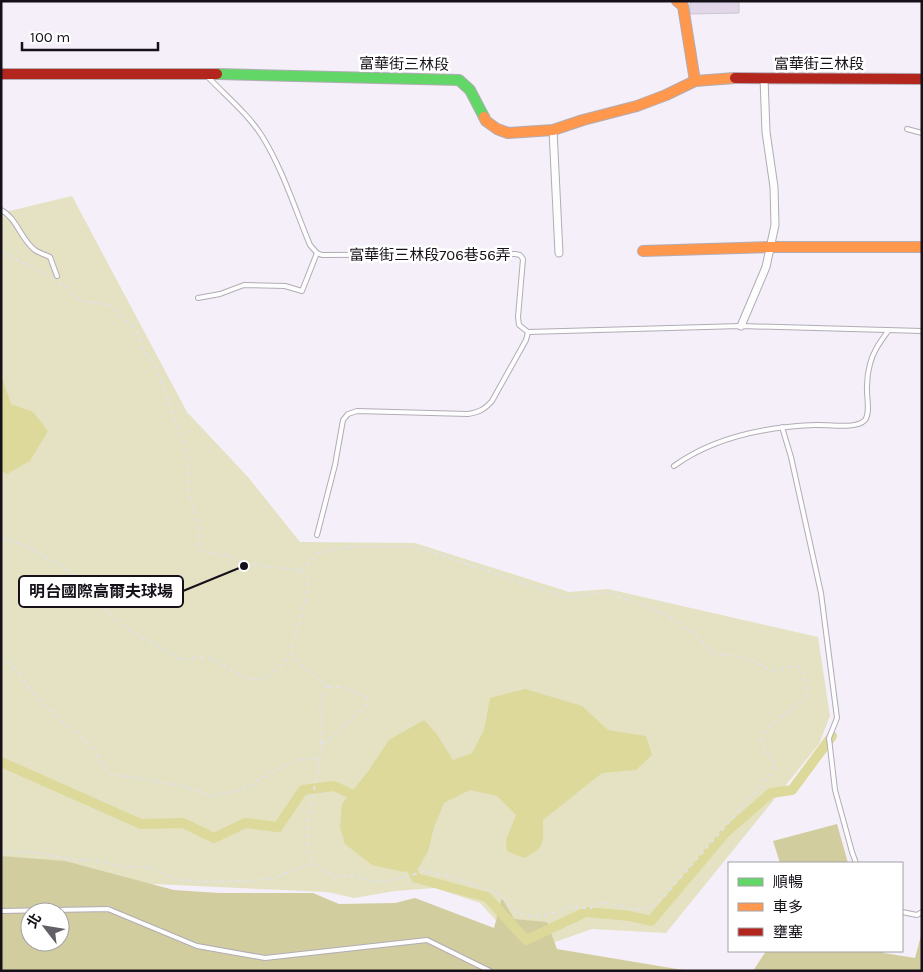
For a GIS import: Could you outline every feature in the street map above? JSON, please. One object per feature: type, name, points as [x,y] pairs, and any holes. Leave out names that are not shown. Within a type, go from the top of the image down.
[{"type":"street","points":[[677,1],[683,6],[695,81]]},
{"type":"street","name":"富華街三林段","points":[[1,74],[206,74],[459,80],[470,90],[486,121],[497,129],[508,133],[554,130],[583,120],[637,106],[695,81],[721,78],[922,79]]},
{"type":"street","points":[[741,326],[766,267],[775,225],[774,187],[766,132],[764,78]]},
{"type":"street","points":[[554,130],[559,253]]},
{"type":"street","points":[[644,251],[771,247],[922,247]]},
{"type":"lane","points":[[198,298],[220,294],[244,285],[285,286],[302,291],[316,253],[310,245],[277,165],[261,136],[245,115],[206,74]]},
{"type":"lane","points":[[907,129],[922,133]]},
{"type":"lane","points":[[1,210],[16,225],[23,237],[36,251],[50,257],[57,276]]},
{"type":"lane","name":"富華街三林段706巷56弄","points":[[316,253],[322,255],[520,255],[523,259],[518,317],[519,325],[528,332]]},
{"type":"lane","points":[[317,535],[335,465],[343,420],[348,414],[357,410],[468,414],[478,412],[486,408],[492,401],[526,340],[528,332],[741,326],[922,331]]},
{"type":"lane","points":[[674,466],[688,456],[726,440],[757,431],[782,427],[855,425],[862,423],[867,418],[867,386],[871,358],[873,352],[888,331]]},
{"type":"lane","points":[[782,427],[791,457],[821,593],[837,718],[830,738],[835,790],[856,862]]},
{"type":"lane","points":[[1,910],[108,909],[197,946],[265,958],[428,940],[490,971]]},
{"type":"lane","points":[[903,912],[917,915],[922,912]]},
{"type":"path","points":[[1,251],[66,286],[79,300],[109,305],[136,329],[142,349],[154,364],[186,447],[189,494],[198,524],[199,549],[208,553],[226,555],[249,564],[298,570],[307,575],[308,590],[291,651],[291,658]]},
{"type":"path","points":[[1,537],[30,548],[72,572],[95,600],[127,628],[182,660],[196,657],[216,660],[236,674],[253,679],[264,678],[291,658]]},
{"type":"path","points":[[1,851],[38,853],[68,859],[99,861],[124,867],[148,867],[180,880],[204,882],[248,881],[274,878],[312,864],[336,877],[353,876],[377,882],[396,880],[425,871],[450,876],[499,894],[516,912],[535,916],[551,914],[570,906],[589,909],[602,902],[637,909],[650,907],[661,900],[771,774],[774,765],[762,744],[762,733],[804,699],[807,690],[802,670],[798,666],[770,670],[760,663],[744,657],[713,654],[697,636],[665,614],[607,592],[568,598],[417,547],[347,547],[318,553],[308,565],[298,570]]},
{"type":"path","points":[[1,657],[16,669],[27,686],[44,704],[93,748],[103,765],[112,774],[175,784],[213,796],[246,788],[281,768],[305,758],[320,760]]},
{"type":"path","points":[[291,658],[326,687],[342,688],[367,697],[366,704],[321,745]]},
{"type":"path","points":[[312,864],[308,842],[310,801],[319,770],[321,745],[320,702],[326,687]]},
{"type":"shaded area","points":[[72,196],[187,412],[248,477],[300,542],[415,543],[569,592],[608,589],[818,637],[830,716],[819,744],[666,933],[592,929],[538,948],[500,925],[480,903],[435,888],[395,891],[354,898],[327,892],[1,877],[1,213]]},
{"type":"shaded area","points":[[1,375],[11,404],[33,412],[48,431],[30,461],[7,474],[1,471]]},
{"type":"shaded area","points":[[525,689],[582,706],[608,730],[646,736],[652,755],[636,770],[602,773],[543,820],[542,844],[536,851],[524,858],[507,851],[506,840],[516,815],[497,796],[470,790],[444,803],[434,827],[428,851],[419,867],[404,872],[372,865],[345,844],[340,827],[342,804],[369,770],[389,740],[424,720],[436,733],[453,760],[472,753],[484,730],[490,698]]},
{"type":"shaded area","points":[[837,824],[848,862],[780,862],[773,841]]},
{"type":"shaded area","points":[[1,856],[65,861],[174,890],[219,893],[313,893],[339,904],[395,903],[415,898],[494,928],[502,898],[514,919],[547,922],[557,949],[689,971],[1,971]]},
{"type":"shaded area","points":[[922,932],[922,971],[753,971],[765,952],[883,952],[915,958]]},
{"type":"building","points":[[690,1],[739,1],[739,13],[690,14]]},
{"type":"waterway","points":[[407,859],[416,878],[487,897],[526,940],[586,912],[630,916],[651,921],[725,833],[771,793],[792,790],[832,736]]},
{"type":"waterway","points":[[1,762],[141,824],[183,823],[214,838],[245,823],[278,827],[303,790],[334,786],[362,799]]},
{"type":"traffic: fast","points":[[217,74],[459,80],[470,90],[484,117]]},
{"type":"traffic: slow","points":[[677,1],[683,6],[695,81]]},
{"type":"traffic: slow","points":[[484,117],[486,121],[497,129],[508,133],[553,130],[637,106],[695,81],[735,78]]},
{"type":"traffic: slow","points":[[643,251],[771,247],[922,247]]},
{"type":"traffic: jam","points":[[1,74],[217,74]]},
{"type":"traffic: jam","points":[[735,78],[922,79]]},
{"type":"place","name":"明台國際高爾夫球場","points":[[244,566]]}]
